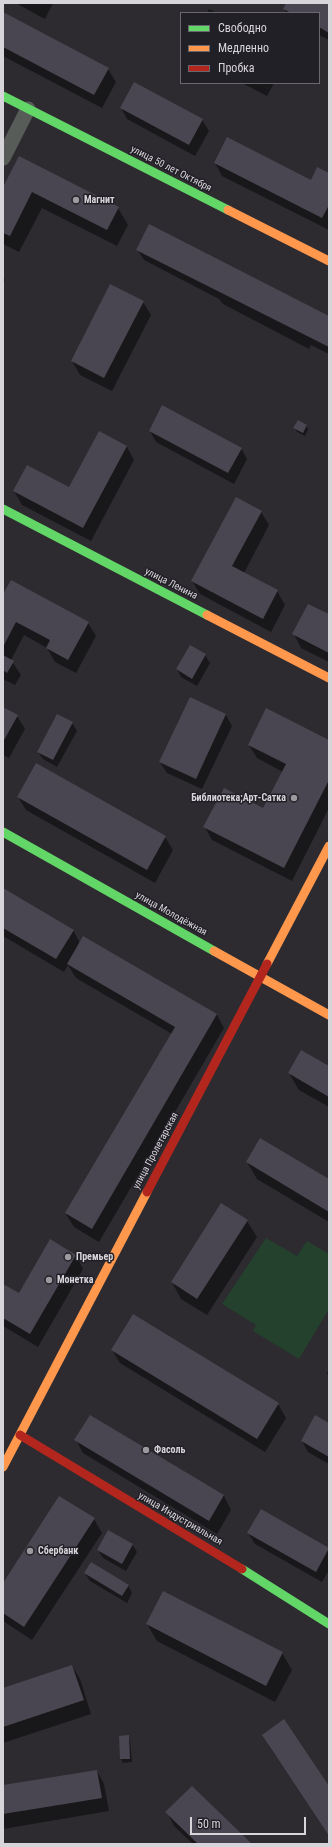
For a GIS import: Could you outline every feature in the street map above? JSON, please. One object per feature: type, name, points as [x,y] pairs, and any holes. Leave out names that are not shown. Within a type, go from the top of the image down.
[{"type":"main road","name":"улица 50 лет Октября","points":[[3,96],[329,261]]},
{"type":"main road","name":"улица Ленина","points":[[3,509],[329,678]]},
{"type":"main road","name":"улица Молодёжная","points":[[3,832],[329,1015]]},
{"type":"main road","name":"улица Пролетарская","points":[[3,1467],[329,846]]},
{"type":"main road","name":"улица Индустриальная","points":[[20,1435],[112,1492],[209,1548],[329,1624]]},
{"type":"street","points":[[3,158],[28,109]]},
{"type":"green space","points":[[266,1238],[297,1256],[307,1241],[329,1254],[329,1309],[299,1359],[253,1331],[256,1325],[222,1304]]},
{"type":"building","points":[[286,3],[329,3],[329,33],[320,28],[320,12],[289,12],[283,9]]},
{"type":"building","points":[[3,12],[109,68],[94,95],[3,47]]},
{"type":"building","points":[[134,82],[203,119],[189,145],[120,108]]},
{"type":"building","points":[[227,137],[311,180],[317,167],[329,173],[329,205],[322,218],[214,163]]},
{"type":"building","name":"Магнит","points":[[19,156],[119,207],[107,230],[32,192],[10,236],[3,233],[3,187]]},
{"type":"building","points":[[149,224],[329,316],[329,347],[136,250]]},
{"type":"building","points":[[110,284],[144,301],[104,378],[71,361]]},
{"type":"building","points":[[162,405],[242,448],[228,473],[149,431]]},
{"type":"building","points":[[298,420],[307,425],[303,433],[293,428]]},
{"type":"building","points":[[99,431],[127,446],[83,528],[13,491],[27,465],[69,487]]},
{"type":"building","points":[[236,497],[262,511],[232,566],[278,590],[263,619],[191,581]]},
{"type":"building","points":[[11,580],[89,622],[68,660],[46,648],[50,640],[16,622],[3,647],[3,594]]},
{"type":"building","points":[[308,604],[329,614],[329,653],[292,634]]},
{"type":"building","points":[[190,645],[206,654],[192,679],[176,669]]},
{"type":"building","points":[[3,655],[14,661],[7,673],[3,670]]},
{"type":"building","points":[[190,697],[226,714],[196,779],[159,762]]},
{"type":"building","points":[[3,707],[18,715],[3,742]]},
{"type":"building","name":"Библиотека;Арт-Сатка","points":[[266,708],[329,740],[329,780],[284,868],[203,827],[224,788],[263,808],[286,764],[248,745]]},
{"type":"building","points":[[57,714],[73,722],[53,760],[37,752]]},
{"type":"building","points":[[36,763],[166,836],[147,870],[17,797]]},
{"type":"building","points":[[3,888],[74,930],[56,959],[3,928]]},
{"type":"building","points":[[83,936],[217,1014],[92,1229],[65,1213],[175,1027],[67,964]]},
{"type":"building","points":[[301,1050],[329,1066],[329,1097],[288,1073]]},
{"type":"building","points":[[260,1138],[329,1179],[329,1212],[246,1162]]},
{"type":"building","points":[[221,1203],[248,1220],[197,1299],[171,1282]]},
{"type":"building","points":[[50,1239],[76,1255],[30,1334],[3,1318],[3,1284],[19,1293]]},
{"type":"building","points":[[133,1314],[279,1403],[257,1439],[111,1350]]},
{"type":"building","points":[[90,1415],[224,1495],[209,1521],[74,1440]]},
{"type":"building","points":[[315,1415],[329,1423],[329,1457],[301,1441]]},
{"type":"building","points":[[59,1496],[95,1518],[24,1627],[3,1613],[3,1583]]},
{"type":"building","points":[[261,1509],[329,1548],[316,1572],[247,1533]]},
{"type":"building","points":[[108,1530],[133,1544],[122,1564],[97,1550]]},
{"type":"building","points":[[91,1562],[129,1585],[122,1596],[84,1573]]},
{"type":"building","points":[[163,1591],[283,1652],[266,1686],[146,1624]]},
{"type":"building","points":[[72,1665],[84,1700],[3,1727],[3,1688]]},
{"type":"building","points":[[284,1719],[329,1786],[329,1836],[262,1735]]},
{"type":"building","points":[[129,1735],[130,1759],[120,1759],[119,1736]]},
{"type":"building","points":[[97,1770],[102,1798],[3,1814],[3,1785]]},
{"type":"building","points":[[192,1786],[252,1844],[198,1844],[165,1812]]},
{"type":"traffic: fast","points":[[3,96],[228,210]]},
{"type":"traffic: fast","points":[[3,509],[207,615]]},
{"type":"traffic: fast","points":[[3,832],[214,951]]},
{"type":"traffic: fast","points":[[242,1569],[329,1624]]},
{"type":"traffic: slow","points":[[228,210],[329,261]]},
{"type":"traffic: slow","points":[[207,615],[329,678]]},
{"type":"traffic: slow","points":[[267,964],[329,846]]},
{"type":"traffic: slow","points":[[214,951],[329,1015]]},
{"type":"traffic: slow","points":[[3,1467],[147,1192]]},
{"type":"traffic: jam","points":[[147,1192],[267,964]]},
{"type":"traffic: jam","points":[[20,1435],[242,1569]]},
{"type":"place","name":"Магнит","points":[[76,200]]},
{"type":"place","name":"Библиотека;Арт-Сатка","points":[[294,798]]},
{"type":"place","name":"Премьер","points":[[68,1257]]},
{"type":"place","name":"Монетка","points":[[49,1280]]},
{"type":"place","name":"Фасоль","points":[[146,1450]]},
{"type":"place","name":"Сбербанк","points":[[30,1551]]}]
